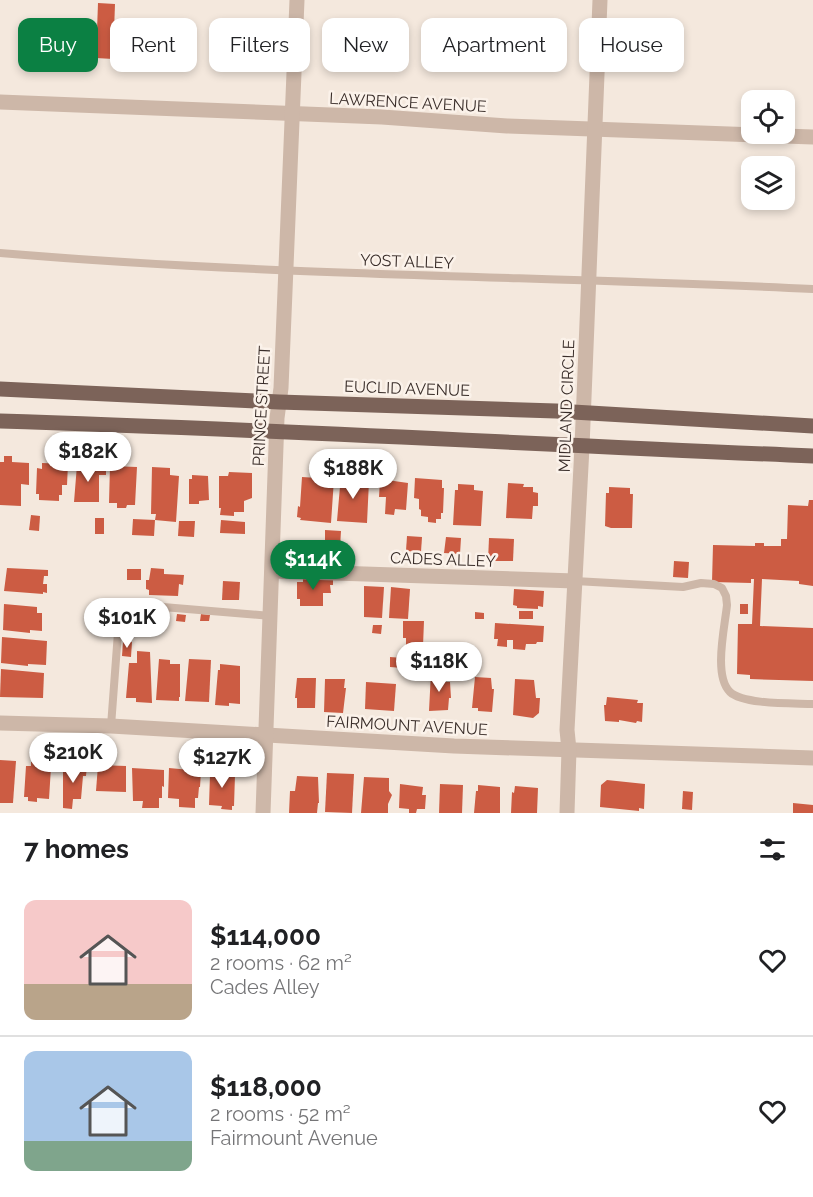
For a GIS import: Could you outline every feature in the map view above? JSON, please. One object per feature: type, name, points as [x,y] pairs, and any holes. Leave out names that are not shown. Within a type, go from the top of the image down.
[{"type":"main road","name":"EUCLID AVENUE","points":[[0,388],[279,402],[584,413],[813,426]]},
{"type":"main road","points":[[0,421],[813,456]]},
{"type":"street","name":"PRINCE STREET","points":[[263,813],[277,432],[297,0]]},
{"type":"street","name":"MIDLAND CIRCLE","points":[[567,813],[567,730],[584,413],[600,0]]},
{"type":"street","name":"LAWRENCE AVENUE","points":[[0,102],[382,117],[507,126],[813,137]]},
{"type":"street","name":"CADES ALLEY","points":[[273,571],[575,581]]},
{"type":"street","name":"FAIRMOUNT AVENUE","points":[[0,723],[111,726],[568,750],[813,758]]},
{"type":"lane","name":"YOST ALLEY","points":[[0,253],[70,259],[285,270],[813,290]]},
{"type":"lane","points":[[575,581],[683,587],[714,584],[722,588],[727,605],[720,659],[721,670],[731,693],[751,700],[813,704]]},
{"type":"lane","points":[[111,726],[119,619],[125,609],[139,605],[271,616]]},
{"type":"building","points":[[98,3],[115,4],[114,18],[110,18],[110,59],[98,58]]},
{"type":"building","points":[[4,456],[12,456],[12,462],[29,463],[29,485],[21,484],[21,506],[0,505],[0,462],[4,462]]},
{"type":"building","points":[[42,463],[68,464],[67,485],[62,485],[62,495],[59,495],[59,501],[39,500],[39,494],[36,494],[37,468],[42,469]]},
{"type":"building","points":[[77,465],[106,465],[106,475],[99,475],[99,502],[74,502]]},
{"type":"building","points":[[110,466],[137,467],[135,505],[117,508],[117,503],[109,503]]},
{"type":"building","points":[[152,467],[170,468],[170,475],[179,476],[176,522],[155,520],[156,514],[151,514]]},
{"type":"building","points":[[229,472],[252,473],[252,498],[244,501],[244,512],[234,512],[234,516],[220,515],[221,508],[219,508],[219,476],[228,476]]},
{"type":"building","points":[[192,475],[208,476],[209,500],[199,501],[199,504],[189,504],[189,479],[192,479]]},
{"type":"building","points":[[341,475],[354,476],[354,480],[369,481],[367,523],[337,521]]},
{"type":"building","points":[[302,477],[334,479],[331,523],[300,520],[301,518],[297,517]]},
{"type":"building","points":[[415,478],[442,480],[443,513],[441,513],[441,519],[436,519],[436,523],[428,522],[428,517],[421,516],[419,499],[414,498]]},
{"type":"building","points":[[380,479],[408,483],[406,510],[395,509],[394,515],[385,514],[386,497],[379,497]]},
{"type":"building","points":[[508,483],[533,487],[533,492],[538,493],[538,506],[533,506],[532,519],[506,518]]},
{"type":"building","points":[[458,484],[474,485],[474,490],[483,491],[481,526],[453,525],[455,490],[458,490]]},
{"type":"building","points":[[609,487],[630,488],[630,494],[633,494],[632,528],[605,526],[606,493],[609,493]]},
{"type":"building","points":[[809,500],[813,500],[813,586],[799,584],[799,581],[762,579],[760,626],[813,628],[813,681],[750,679],[750,675],[737,674],[738,624],[752,624],[754,579],[751,579],[751,583],[712,582],[713,545],[755,546],[755,543],[764,543],[764,546],[781,546],[781,539],[787,539],[788,505],[808,506]]},
{"type":"building","points":[[31,515],[40,516],[39,531],[29,530]]},
{"type":"building","points":[[95,518],[104,518],[104,534],[95,534]]},
{"type":"building","points":[[133,519],[155,520],[154,536],[132,535]]},
{"type":"building","points":[[221,520],[245,522],[245,534],[220,533]]},
{"type":"building","points":[[179,521],[195,521],[194,537],[178,536]]},
{"type":"building","points":[[325,530],[341,531],[340,548],[325,547]]},
{"type":"building","points":[[407,536],[422,537],[421,552],[406,551]]},
{"type":"building","points":[[446,537],[461,538],[460,554],[444,553]]},
{"type":"building","points":[[489,538],[514,539],[513,561],[488,561]]},
{"type":"building","points":[[674,561],[689,562],[688,578],[673,577]]},
{"type":"building","points":[[7,568],[48,570],[48,576],[44,576],[43,584],[47,584],[47,593],[4,591]]},
{"type":"building","points":[[151,568],[164,569],[164,574],[184,575],[183,585],[179,584],[178,596],[149,595],[146,580],[149,580]]},
{"type":"building","points":[[127,569],[141,569],[141,580],[127,580]]},
{"type":"building","points":[[303,579],[333,579],[333,585],[330,585],[331,593],[323,593],[323,606],[300,606],[300,599],[297,599],[297,582],[303,582]]},
{"type":"building","points":[[223,581],[240,582],[239,600],[222,600]]},
{"type":"building","points":[[364,586],[384,587],[382,618],[364,617]]},
{"type":"building","points":[[391,587],[410,589],[408,619],[389,618]]},
{"type":"building","points":[[514,589],[544,591],[543,607],[538,606],[538,609],[517,608],[513,605]]},
{"type":"building","points":[[4,604],[37,607],[37,613],[42,613],[42,631],[30,630],[30,633],[3,630]]},
{"type":"building","points":[[740,604],[748,604],[748,614],[740,614]]},
{"type":"building","points":[[519,611],[533,611],[533,619],[519,619]]},
{"type":"building","points":[[475,612],[484,613],[484,619],[475,619]]},
{"type":"building","points":[[177,614],[186,615],[185,622],[176,621]]},
{"type":"building","points":[[201,614],[210,615],[209,621],[200,621]]},
{"type":"building","points":[[403,621],[424,621],[423,646],[406,646],[406,638],[403,638]]},
{"type":"building","points":[[495,623],[544,626],[543,642],[526,644],[525,650],[513,649],[513,640],[507,640],[507,647],[497,646],[498,639],[494,639]]},
{"type":"building","points":[[373,625],[382,625],[381,634],[372,633]]},
{"type":"building","points":[[2,637],[47,641],[46,665],[1,663]]},
{"type":"building","points":[[123,642],[132,642],[131,657],[122,656]]},
{"type":"building","points":[[137,651],[150,652],[152,703],[136,702],[136,698],[126,698],[129,663],[137,663]]},
{"type":"building","points":[[390,657],[403,658],[403,668],[390,667]]},
{"type":"building","points":[[159,659],[170,660],[170,664],[180,664],[179,701],[156,700]]},
{"type":"building","points":[[189,659],[211,660],[209,702],[185,701]]},
{"type":"building","points":[[220,664],[240,666],[240,704],[215,705]]},
{"type":"building","points":[[1,669],[44,673],[43,698],[0,697]]},
{"type":"building","points":[[431,672],[443,672],[442,682],[450,682],[451,698],[449,698],[448,710],[429,711]]},
{"type":"building","points":[[475,677],[491,678],[492,689],[494,689],[492,712],[472,708]]},
{"type":"building","points":[[297,678],[316,678],[315,708],[297,708],[297,698],[295,698]]},
{"type":"building","points":[[325,679],[345,679],[343,713],[324,712]]},
{"type":"building","points":[[515,679],[534,680],[536,698],[540,698],[539,713],[533,718],[513,715]]},
{"type":"building","points":[[366,682],[396,684],[394,711],[365,709]]},
{"type":"building","points":[[607,697],[638,700],[637,703],[643,703],[642,722],[605,721],[604,705],[606,705]]},
{"type":"building","points":[[0,760],[16,761],[13,803],[0,803]]},
{"type":"building","points":[[31,762],[47,763],[47,767],[51,767],[49,799],[37,798],[37,802],[28,801],[28,797],[24,797],[26,766],[31,766]]},
{"type":"building","points":[[71,764],[87,765],[86,776],[83,776],[81,799],[73,799],[72,809],[63,808],[63,767],[71,768]]},
{"type":"building","points":[[98,765],[126,766],[126,792],[96,791]]},
{"type":"building","points":[[132,768],[164,770],[164,787],[162,786],[162,798],[159,798],[159,808],[142,808],[143,801],[133,801]]},
{"type":"building","points":[[169,768],[201,771],[195,808],[179,807],[179,799],[168,798]]},
{"type":"building","points":[[213,770],[233,771],[232,775],[235,775],[232,810],[209,805],[210,775],[213,775]]},
{"type":"building","points":[[327,773],[354,774],[352,813],[325,812]]},
{"type":"building","points":[[297,776],[318,777],[317,813],[289,813],[290,791],[295,791]]},
{"type":"building","points":[[364,777],[389,778],[389,791],[392,795],[388,804],[388,813],[361,813]]},
{"type":"building","points":[[607,780],[645,784],[644,809],[639,808],[639,811],[600,807],[601,785]]},
{"type":"building","points":[[400,784],[423,787],[422,795],[426,795],[425,809],[417,809],[416,813],[409,813],[409,809],[399,808]]},
{"type":"building","points":[[440,784],[463,785],[462,813],[439,813]]},
{"type":"building","points":[[478,785],[500,787],[500,813],[474,813]]},
{"type":"building","points":[[515,786],[538,788],[537,813],[511,813],[512,792],[514,793]]},
{"type":"building","points":[[683,791],[693,792],[692,810],[682,809]]},
{"type":"building","points":[[793,803],[813,805],[813,813],[793,813]]}]
